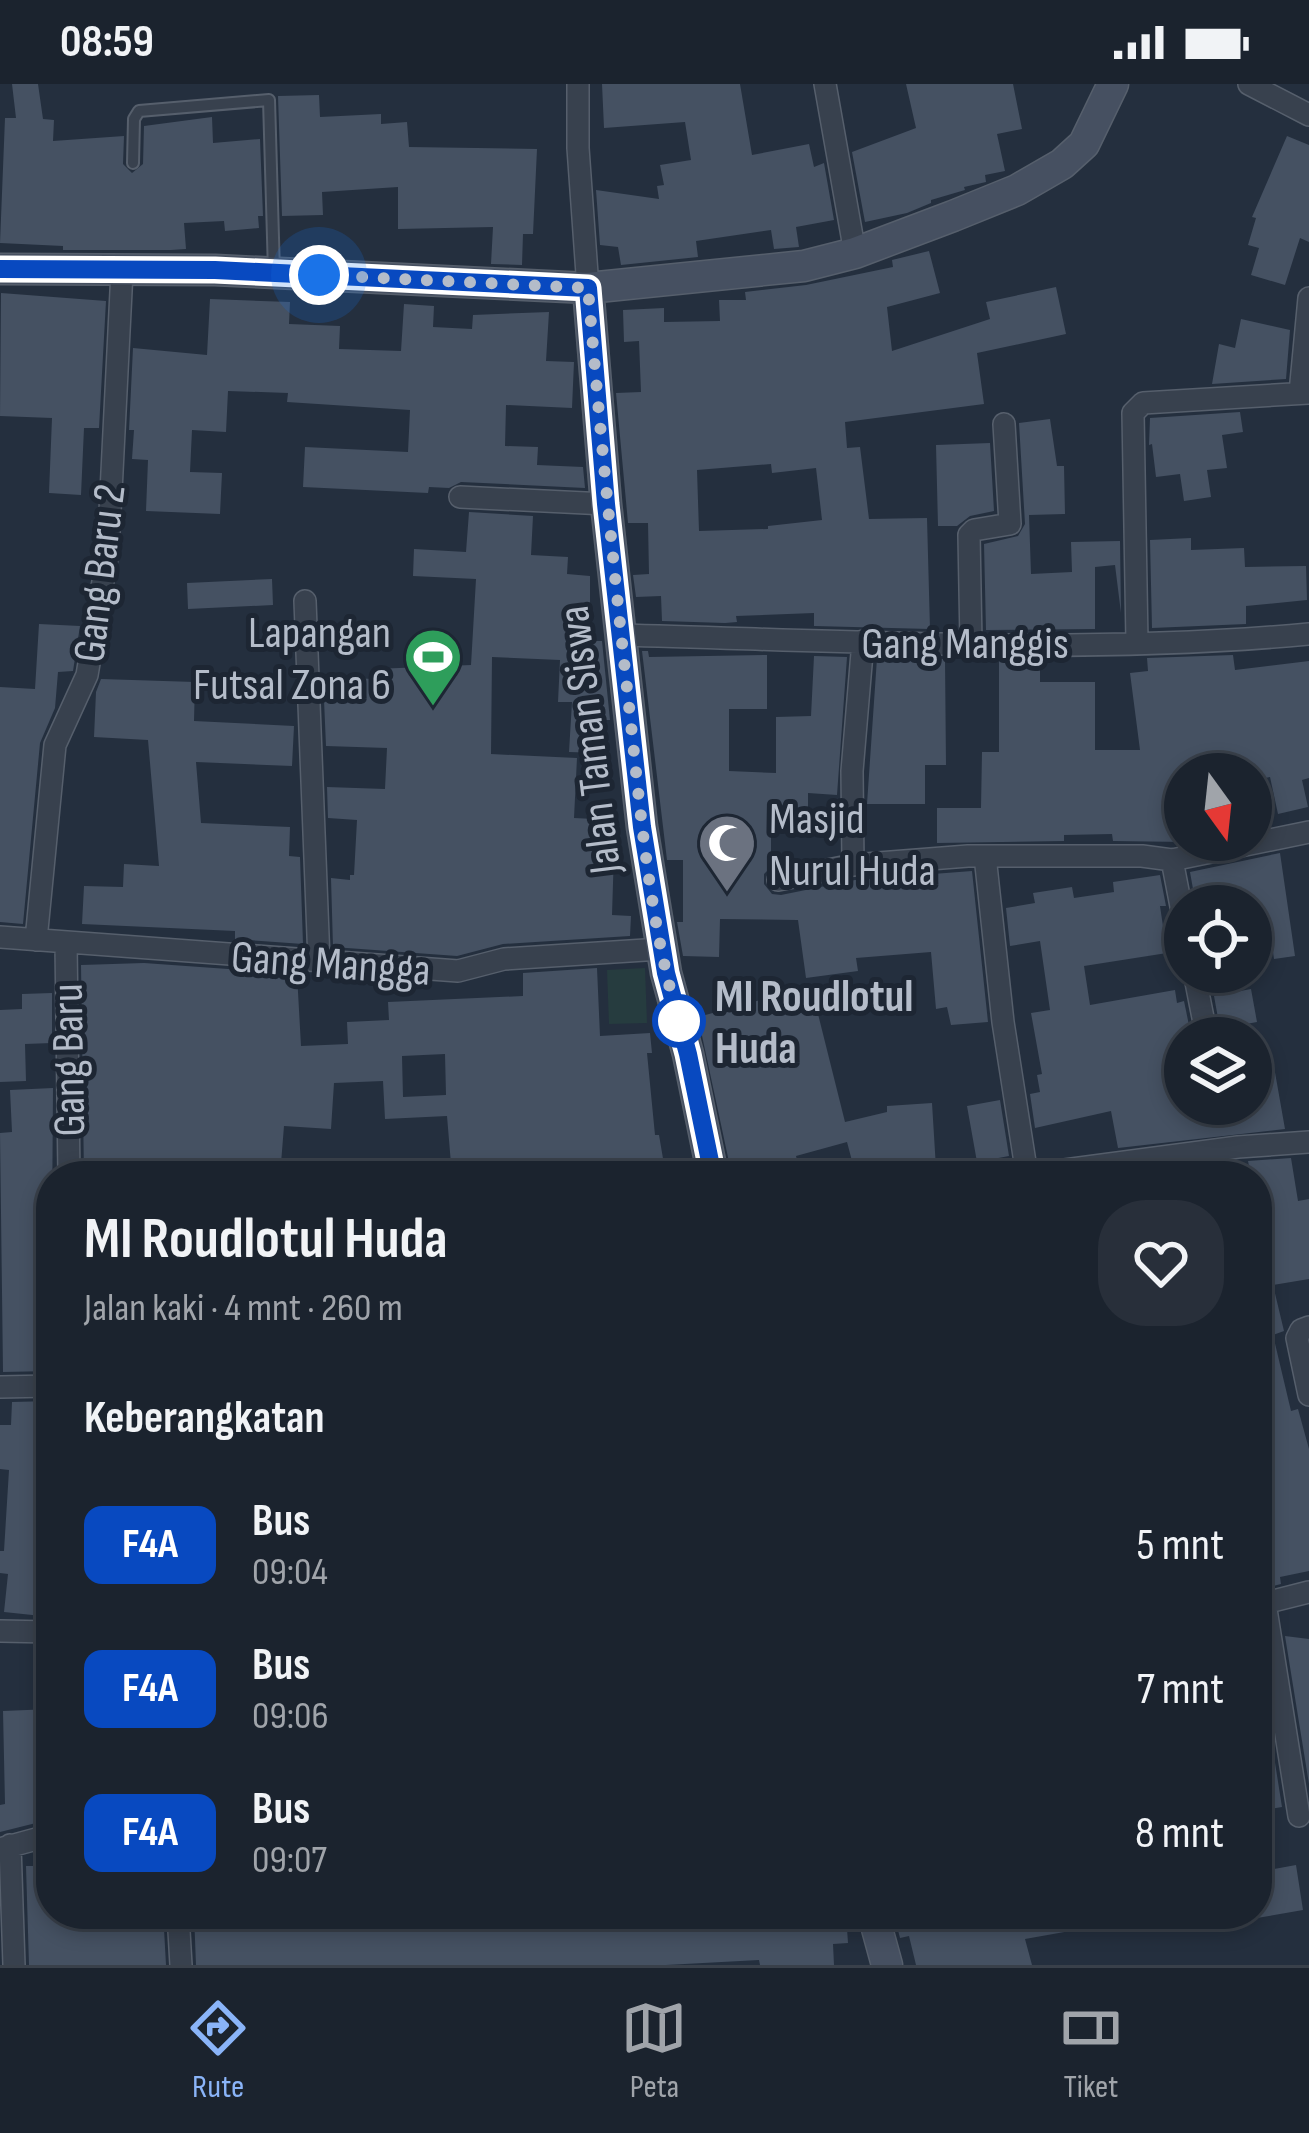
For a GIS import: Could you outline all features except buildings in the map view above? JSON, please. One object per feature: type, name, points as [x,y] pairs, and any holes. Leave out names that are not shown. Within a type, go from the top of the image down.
[{"type":"main road","points":[[0,269],[274,274],[588,288],[804,266],[855,253],[1017,190],[1062,164],[1084,144],[1114,84]]},
{"type":"main road","name":"Jalan Taman Siswa","points":[[588,288],[606,504],[642,827],[662,949],[710,1161]]},
{"type":"main road","points":[[876,1929],[887,1965]]},
{"type":"street","points":[[578,84],[588,288]]},
{"type":"street","points":[[825,84],[855,253]]},
{"type":"street","points":[[1249,84],[1309,115]]},
{"type":"street","name":"Gang Baru 2","points":[[36,940],[55,745],[88,675],[108,552],[122,271]]},
{"type":"street","points":[[1137,642],[1132,413],[1143,403],[1305,393],[1309,298]]},
{"type":"street","points":[[970,644],[969,536],[974,530],[1010,524],[1004,424]]},
{"type":"street","points":[[460,497],[606,504]]},
{"type":"street","points":[[305,602],[319,961]]},
{"type":"street","name":"Gang Manggis","points":[[621,635],[970,644],[1244,640],[1309,634]]},
{"type":"street","points":[[854,865],[852,771],[863,641]]},
{"type":"street","points":[[1272,840],[1309,832]]},
{"type":"street","points":[[985,856],[1025,1161]]},
{"type":"street","points":[[778,880],[854,865],[985,856],[1164,859]]},
{"type":"street","name":"Gang Mangga","points":[[0,937],[458,971],[504,959],[662,949]]},
{"type":"street","name":"Gang Baru","points":[[66,944],[68,1161]]},
{"type":"street","points":[[1132,1161],[1309,1142]]},
{"type":"street","points":[[1309,1327],[1297,1338],[1309,1395]]},
{"type":"street","points":[[0,1387],[36,1386]]},
{"type":"street","points":[[1272,1601],[1309,1592]]},
{"type":"street","points":[[0,1631],[36,1631]]},
{"type":"street","points":[[1272,1665],[1299,1816]]},
{"type":"street","points":[[14,1965],[5,1847],[36,1839]]},
{"type":"street","points":[[179,1929],[182,1965]]},
{"type":"lane","points":[[133,163],[134,119],[139,111],[268,100],[274,274]]},
{"type":"green space","points":[[645,968],[647,1023],[609,1024],[607,970]]},
{"type":"bus line","name":"F4A","points":[[0,269],[215,270],[588,288],[606,504],[642,827],[666,973],[710,1161]]},
{"type":"place","name":"Lapangan Futsal Zona 6","points":[[433,708]]},
{"type":"place","name":"Masjid Nurul Huda","points":[[727,894]]},
{"type":"place","name":"MI Roudlotul Huda","points":[[679,1021]]},
{"type":"route","points":[[319,275],[588,288],[606,504],[642,827],[666,973],[679,1021]]}]
